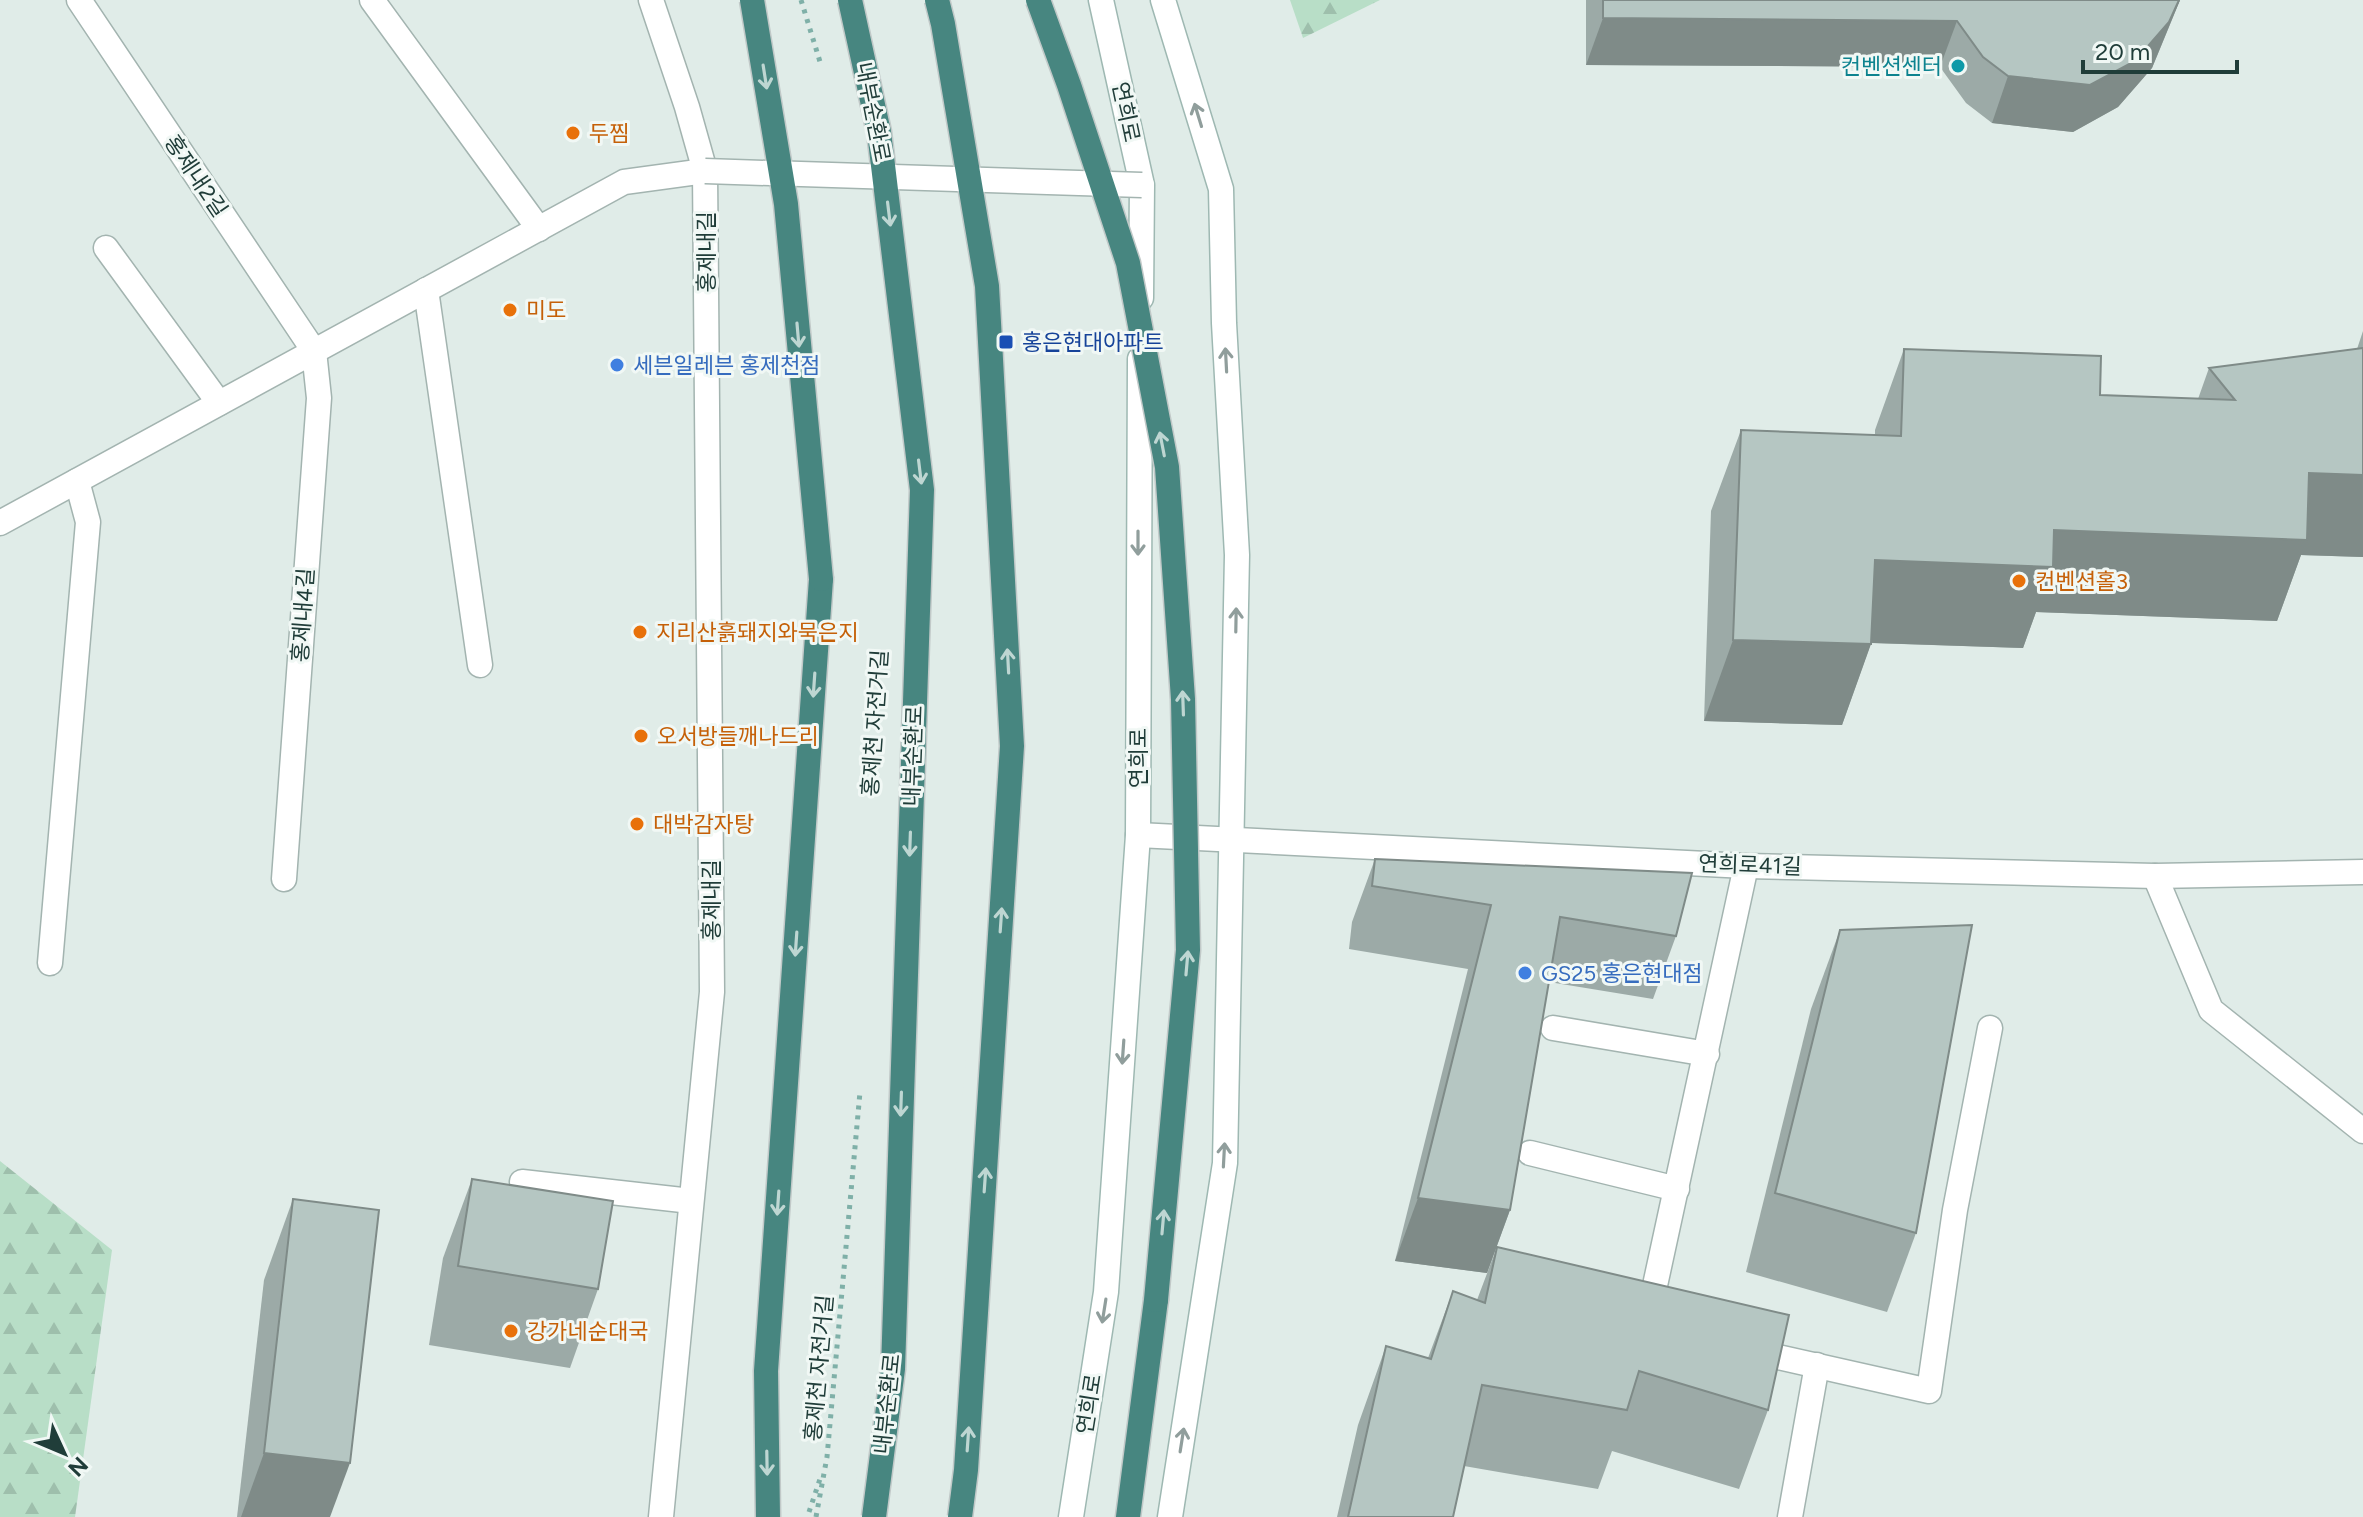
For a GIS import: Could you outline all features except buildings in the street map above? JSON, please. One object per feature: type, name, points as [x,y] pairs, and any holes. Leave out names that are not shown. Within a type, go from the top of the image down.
[{"type":"highway","points":[[752,0],[786,204],[821,579],[766,1371],[768,1517]]},
{"type":"highway","name":"내부순환로","points":[[850,0],[879,132],[922,490],[893,1369],[874,1517]]},
{"type":"highway","points":[[937,0],[987,286],[1012,746],[966,1470],[960,1517]]},
{"type":"highway","points":[[1038,0],[1128,263],[1167,467],[1183,699],[1188,950],[1156,1300],[1128,1517]]},
{"type":"street","name":"홍제내2길","points":[[79,0],[314,351]]},
{"type":"street","points":[[372,0],[539,229]]},
{"type":"street","name":"홍제내길","points":[[651,0],[705,171],[712,992],[661,1517]]},
{"type":"street","name":"연희로","points":[[1071,1517],[1106,1292],[1138,835],[1142,185],[1101,0]]},
{"type":"street","points":[[1163,0],[1221,189],[1224,323],[1237,555],[1225,1163],[1170,1517]]},
{"type":"street","points":[[0,523],[624,182],[705,171],[1142,185]]},
{"type":"street","points":[[106,248],[219,403]]},
{"type":"street","points":[[426,290],[480,665]]},
{"type":"street","name":"홍제내4길","points":[[284,879],[319,398],[314,351]]},
{"type":"street","points":[[50,963],[88,522],[77,481]]},
{"type":"street","name":"연희로41길","points":[[1138,835],[1746,866],[2155,876],[2363,872]]},
{"type":"street","points":[[1649,1327],[1746,866]]},
{"type":"street","points":[[2155,876],[2211,1010],[2363,1131]]},
{"type":"street","points":[[1553,1028],[1707,1054]]},
{"type":"street","points":[[1724,1345],[1929,1391],[1955,1210],[1990,1028]]},
{"type":"street","points":[[1530,1153],[1677,1189]]},
{"type":"street","points":[[522,1182],[691,1201]]},
{"type":"street","points":[[1790,1517],[1817,1365]]},
{"type":"path","points":[[801,0],[824,75]]},
{"type":"path","name":"홍제천 자전거길","points":[[816,1517],[827,1457],[861,1077]]},
{"type":"path","name":"홍제천 자전거길","points":[[808,1517],[827,1457]]},
{"type":"green space","points":[[1290,0],[1380,0],[1303,38]]},
{"type":"green space","points":[[0,1161],[112,1250],[75,1517],[0,1517]]},
{"type":"pier","points":[[820,0],[952,0],[979,162],[998,713],[921,1517],[853,1517],[931,707],[860,162]]},
{"type":"place","name":"컨벤션센터","points":[[1958,66]]},
{"type":"place","name":"두찜","points":[[573,133]]},
{"type":"place","name":"미도","points":[[510,310]]},
{"type":"place","name":"홍은현대아파트","points":[[1006,342]]},
{"type":"place","name":"세븐일레븐 홍제천점","points":[[617,365]]},
{"type":"place","name":"컨벤션홀3","points":[[2019,581]]},
{"type":"place","name":"지리산흙돼지와묵은지","points":[[640,632]]},
{"type":"place","name":"오서방들깨나드리","points":[[641,736]]},
{"type":"place","name":"대박감자탕","points":[[637,824]]},
{"type":"place","name":"GS25 홍은현대점","points":[[1525,973]]},
{"type":"place","name":"강가네순대국","points":[[511,1331]]}]
